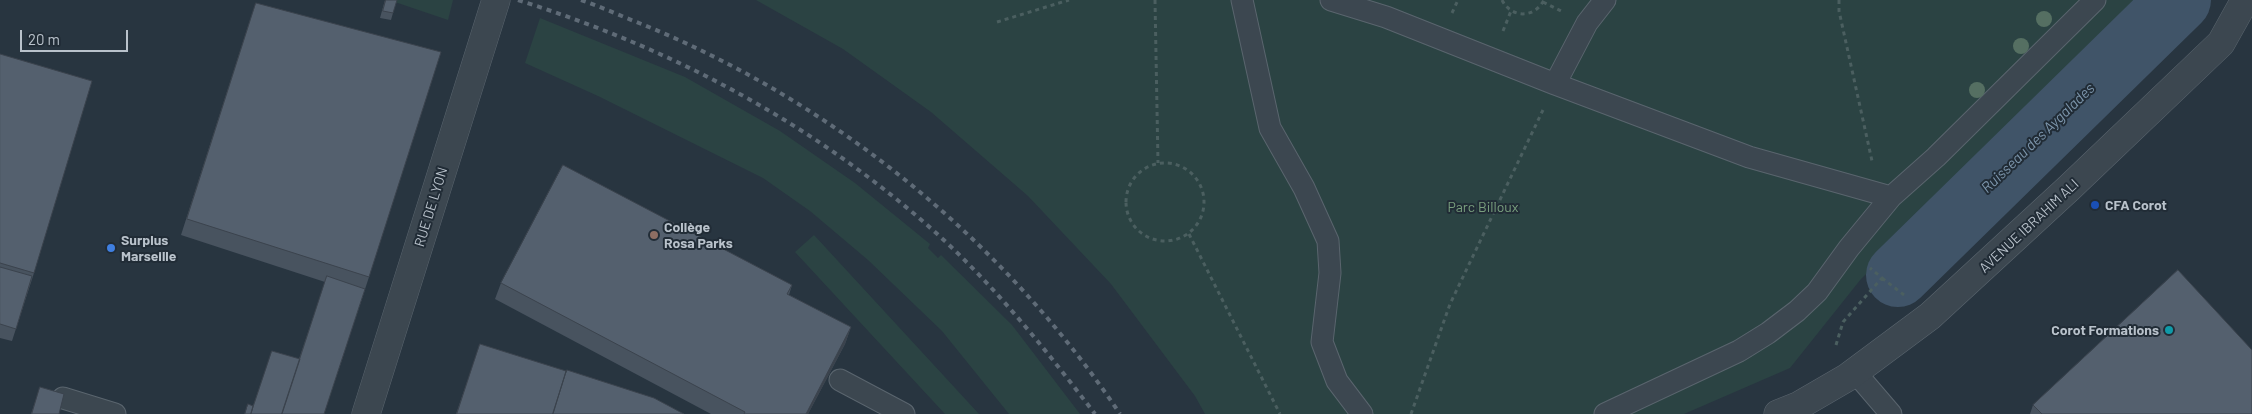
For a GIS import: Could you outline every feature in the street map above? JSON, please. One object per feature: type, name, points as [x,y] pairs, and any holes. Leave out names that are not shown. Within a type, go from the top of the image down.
[{"type":"street","name":"RUE DE LYON","points":[[366,414],[496,0]]},
{"type":"street","name":"AVENUE IBRAHIM ALI","points":[[1778,414],[1798,406],[1851,374],[1930,316],[2069,188],[2221,43],[2245,0]]},
{"type":"lane","points":[[1242,0],[1270,128],[1304,188],[1328,241],[1330,273],[1322,342],[1337,381],[1362,414]]},
{"type":"lane","points":[[1331,0],[1390,8],[1555,84],[1749,157],[1891,197]]},
{"type":"lane","points":[[1555,84],[1587,23],[1606,0]]},
{"type":"lane","points":[[1605,414],[1739,351],[1768,333],[1817,292],[1849,248],[1891,197],[1936,157],[2095,0]]},
{"type":"lane","points":[[1851,374],[1891,414]]},
{"type":"lane","points":[[840,380],[904,414]]},
{"type":"lane","points":[[64,398],[115,414]]},
{"type":"path","points":[[997,22],[1069,0]]},
{"type":"path","points":[[1155,0],[1158,163]]},
{"type":"path","points":[[1502,0],[1511,11],[1525,14],[1539,8],[1543,1],[1568,14]]},
{"type":"path","points":[[1839,0],[1839,11],[1875,171],[1891,197]]},
{"type":"path","points":[[1411,414],[1450,304],[1555,84]]},
{"type":"path","points":[[1158,163],[1178,165],[1199,182],[1204,198],[1201,218],[1189,234],[1173,240],[1154,240],[1134,226],[1125,202],[1134,177],[1147,166],[1158,163]]},
{"type":"path","points":[[1189,234],[1280,414]]},
{"type":"path","points":[[1870,264],[1870,269],[1902,294]]},
{"type":"path","points":[[1851,374],[1836,344],[1838,333],[1843,322],[1882,278]]},
{"type":"green space","points":[[389,0],[453,0],[448,20]]},
{"type":"green space","name":"Parc Billoux","points":[[756,0],[2144,0],[1861,279],[1790,368],[1684,414],[1205,414],[1195,396],[1111,284],[1028,196],[931,112],[843,49]]},
{"type":"green space","points":[[540,18],[685,77],[780,131],[855,183],[930,244],[928,248],[938,258],[941,255],[1012,325],[1080,414],[1009,414],[942,331],[868,260],[810,211],[763,178],[598,96],[525,63]]},
{"type":"green space","points":[[814,235],[979,414],[945,414],[795,252]]},
{"type":"building","points":[[386,0],[397,0],[393,13],[383,11]]},
{"type":"building","points":[[256,3],[441,52],[369,277],[187,219]]},
{"type":"building","points":[[0,54],[92,81],[34,273],[0,263]]},
{"type":"building","points":[[563,165],[792,285],[787,294],[851,327],[806,414],[744,414],[745,412],[501,283]]},
{"type":"building","points":[[0,267],[32,276],[16,329],[0,324]]},
{"type":"building","name":"Corot Formations","points":[[2178,270],[2252,350],[2252,414],[2042,414],[2033,405]]},
{"type":"building","points":[[327,276],[365,289],[324,414],[282,414]]},
{"type":"building","points":[[480,344],[566,371],[553,414],[457,414]]},
{"type":"building","points":[[272,351],[300,359],[282,414],[251,414]]},
{"type":"building","points":[[567,370],[654,398],[684,414],[553,414]]},
{"type":"building","points":[[40,387],[64,394],[59,414],[32,414]]},
{"type":"building","points":[[248,404],[253,406],[251,414],[245,414]]},
{"type":"waterway","name":"Ruisseau des Aygalades","points":[[1898,275],[2179,0]]},
{"type":"railway","points":[[518,0],[575,20],[686,66],[790,124],[840,157],[935,232],[978,274],[1039,343],[1095,414]]},
{"type":"railway","points":[[581,0],[644,25],[715,57],[783,94],[848,137],[910,184],[969,236],[1024,292],[1074,351],[1120,414]]},
{"type":"place","name":"CFA Corot","points":[[2095,205]]},
{"type":"place","name":"Collège Rosa Parks","points":[[654,235]]},
{"type":"place","name":"Surplus Marseille","points":[[111,248]]},
{"type":"place","name":"Corot Formations","points":[[2169,330]]}]
